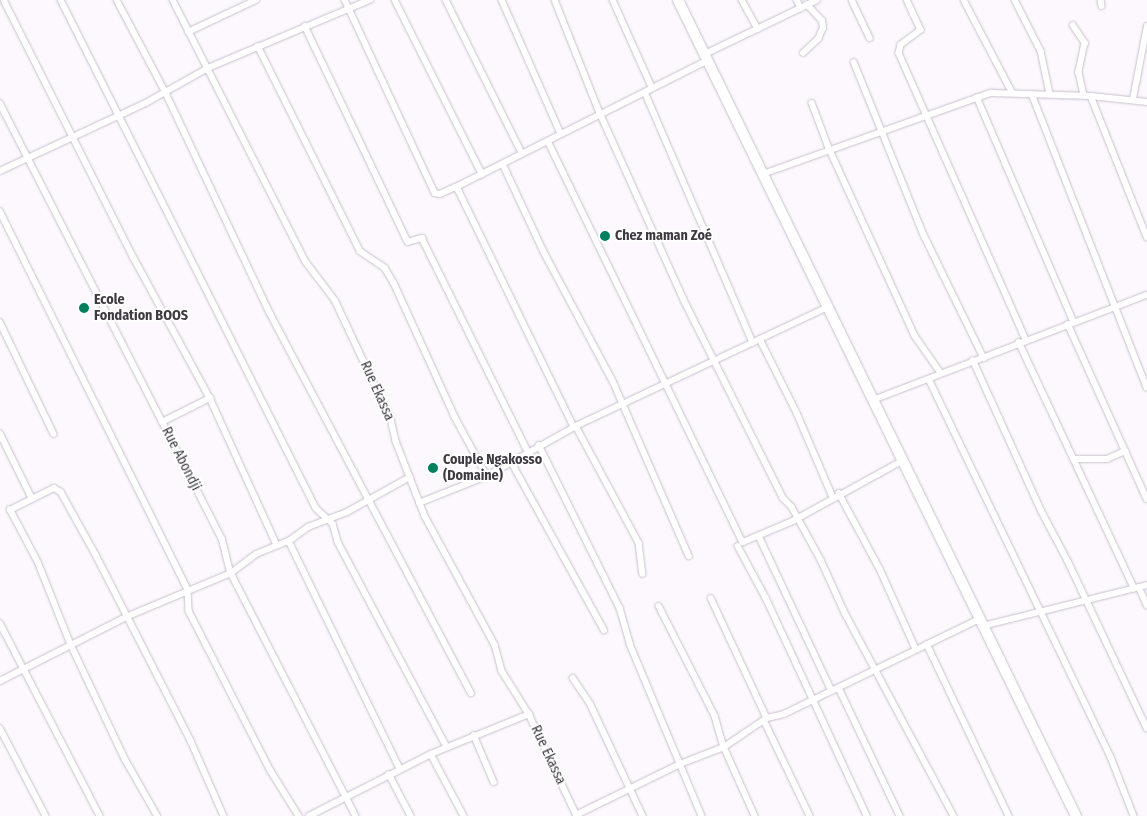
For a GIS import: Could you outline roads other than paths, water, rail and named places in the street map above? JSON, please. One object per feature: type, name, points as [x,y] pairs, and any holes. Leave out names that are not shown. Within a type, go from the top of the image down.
[{"type":"highway","points":[[678,0],[1076,816]]},
{"type":"street","points":[[4,0],[210,398],[277,545]]},
{"type":"street","points":[[61,0],[316,508],[326,521],[333,524],[338,542],[447,747]]},
{"type":"street","points":[[116,0],[166,93],[270,313],[471,693]]},
{"type":"street","name":"Rue Ekassa","points":[[173,0],[306,262],[336,300],[391,419],[419,503],[447,560],[497,648],[502,671],[529,714],[576,816]]},
{"type":"street","points":[[188,32],[256,0]]},
{"type":"street","points":[[345,0],[435,193],[440,194],[645,92],[758,29],[817,0]]},
{"type":"street","points":[[0,171],[166,93],[208,68],[370,0]]},
{"type":"street","points":[[395,0],[482,174]]},
{"type":"street","points":[[446,0],[522,153]]},
{"type":"street","points":[[502,0],[561,134]]},
{"type":"street","points":[[555,0],[600,113],[684,300],[783,498],[797,518],[954,816]]},
{"type":"street","points":[[613,0],[652,87]]},
{"type":"street","points":[[742,0],[758,29]]},
{"type":"street","points":[[797,0],[801,8]]},
{"type":"street","points":[[852,0],[870,38]]},
{"type":"street","points":[[907,0],[920,30],[901,45],[899,52],[1026,339]]},
{"type":"street","points":[[964,0],[1012,92]]},
{"type":"street","points":[[1015,0],[1041,51],[1050,94]]},
{"type":"street","points":[[803,53],[818,40],[823,28],[822,21],[807,5]]},
{"type":"street","points":[[1073,25],[1085,43],[1079,72],[1147,237]]},
{"type":"street","points":[[305,26],[408,242],[422,238],[529,454]]},
{"type":"street","points":[[1133,99],[1147,26]]},
{"type":"street","points":[[258,46],[360,251],[385,268],[394,283],[436,377],[487,476]]},
{"type":"street","points":[[854,62],[924,235],[984,358]]},
{"type":"street","points":[[645,92],[753,344]]},
{"type":"street","points":[[763,174],[829,148],[882,133],[977,97],[1012,92],[1088,95],[1147,102]]},
{"type":"street","points":[[1032,94],[1147,387]]},
{"type":"street","points":[[977,97],[1125,451],[1147,499]]},
{"type":"street","name":"Rue Abondji","points":[[0,103],[222,538],[231,573],[356,816]]},
{"type":"street","points":[[812,103],[829,148],[915,336],[941,373]]},
{"type":"street","points":[[548,141],[743,542],[797,518],[836,495],[902,461]]},
{"type":"street","points":[[503,164],[541,245],[623,403],[689,556]]},
{"type":"street","points":[[456,187],[575,426],[640,543],[643,574]]},
{"type":"street","points":[[0,212],[188,590],[189,611],[271,771],[299,816]]},
{"type":"street","points":[[873,400],[973,360],[984,358],[1026,339],[1147,295]]},
{"type":"street","points":[[419,503],[487,476],[529,454],[539,445],[575,426],[716,362],[828,307]]},
{"type":"street","points":[[0,322],[54,434]]},
{"type":"street","points":[[760,339],[836,495],[880,568],[916,649]]},
{"type":"street","points":[[1019,342],[1136,587],[1147,605]]},
{"type":"street","points":[[973,360],[1147,728]]},
{"type":"street","points":[[929,379],[1111,758],[1134,816]]},
{"type":"street","points":[[162,422],[210,398]]},
{"type":"street","points":[[0,433],[32,498]]},
{"type":"street","points":[[539,445],[620,608],[630,644],[702,816]]},
{"type":"street","points":[[1075,459],[1107,459],[1125,451]]},
{"type":"street","points":[[512,463],[604,630]]},
{"type":"street","points":[[0,681],[24,671],[126,618],[231,573],[256,554],[289,541],[308,527],[326,521],[369,500],[410,476]]},
{"type":"street","points":[[157,816],[125,760],[71,646],[38,564],[10,510],[54,488],[61,492],[191,741],[224,816]]},
{"type":"street","points":[[759,536],[832,691]]},
{"type":"street","points":[[289,541],[400,769]]},
{"type":"street","points":[[738,546],[766,598],[867,816]]},
{"type":"street","points":[[576,816],[627,788],[724,747],[765,719],[784,714],[813,698],[839,688],[927,644],[982,623],[1086,600],[1147,584]]},
{"type":"street","points":[[711,598],[810,816]]},
{"type":"street","points":[[660,606],[715,716],[724,747],[755,816]]},
{"type":"street","points":[[0,623],[100,816]]},
{"type":"street","points":[[927,644],[1009,816]]},
{"type":"street","points":[[573,678],[590,703],[627,788],[643,816]]},
{"type":"street","points":[[839,688],[900,816]]},
{"type":"street","points":[[309,816],[431,754],[529,714]]},
{"type":"street","points":[[0,728],[46,816]]},
{"type":"street","points":[[474,735],[494,782]]},
{"type":"street","points":[[431,754],[464,816]]},
{"type":"street","points":[[389,774],[411,816]]},
{"type":"place","name":"Chez maman Zoé","points":[[605,236]]},
{"type":"place","name":"Ecole Fondation BOOS","points":[[84,308]]},
{"type":"place","name":"Couple Ngakosso (Domaine)","points":[[433,468]]}]
